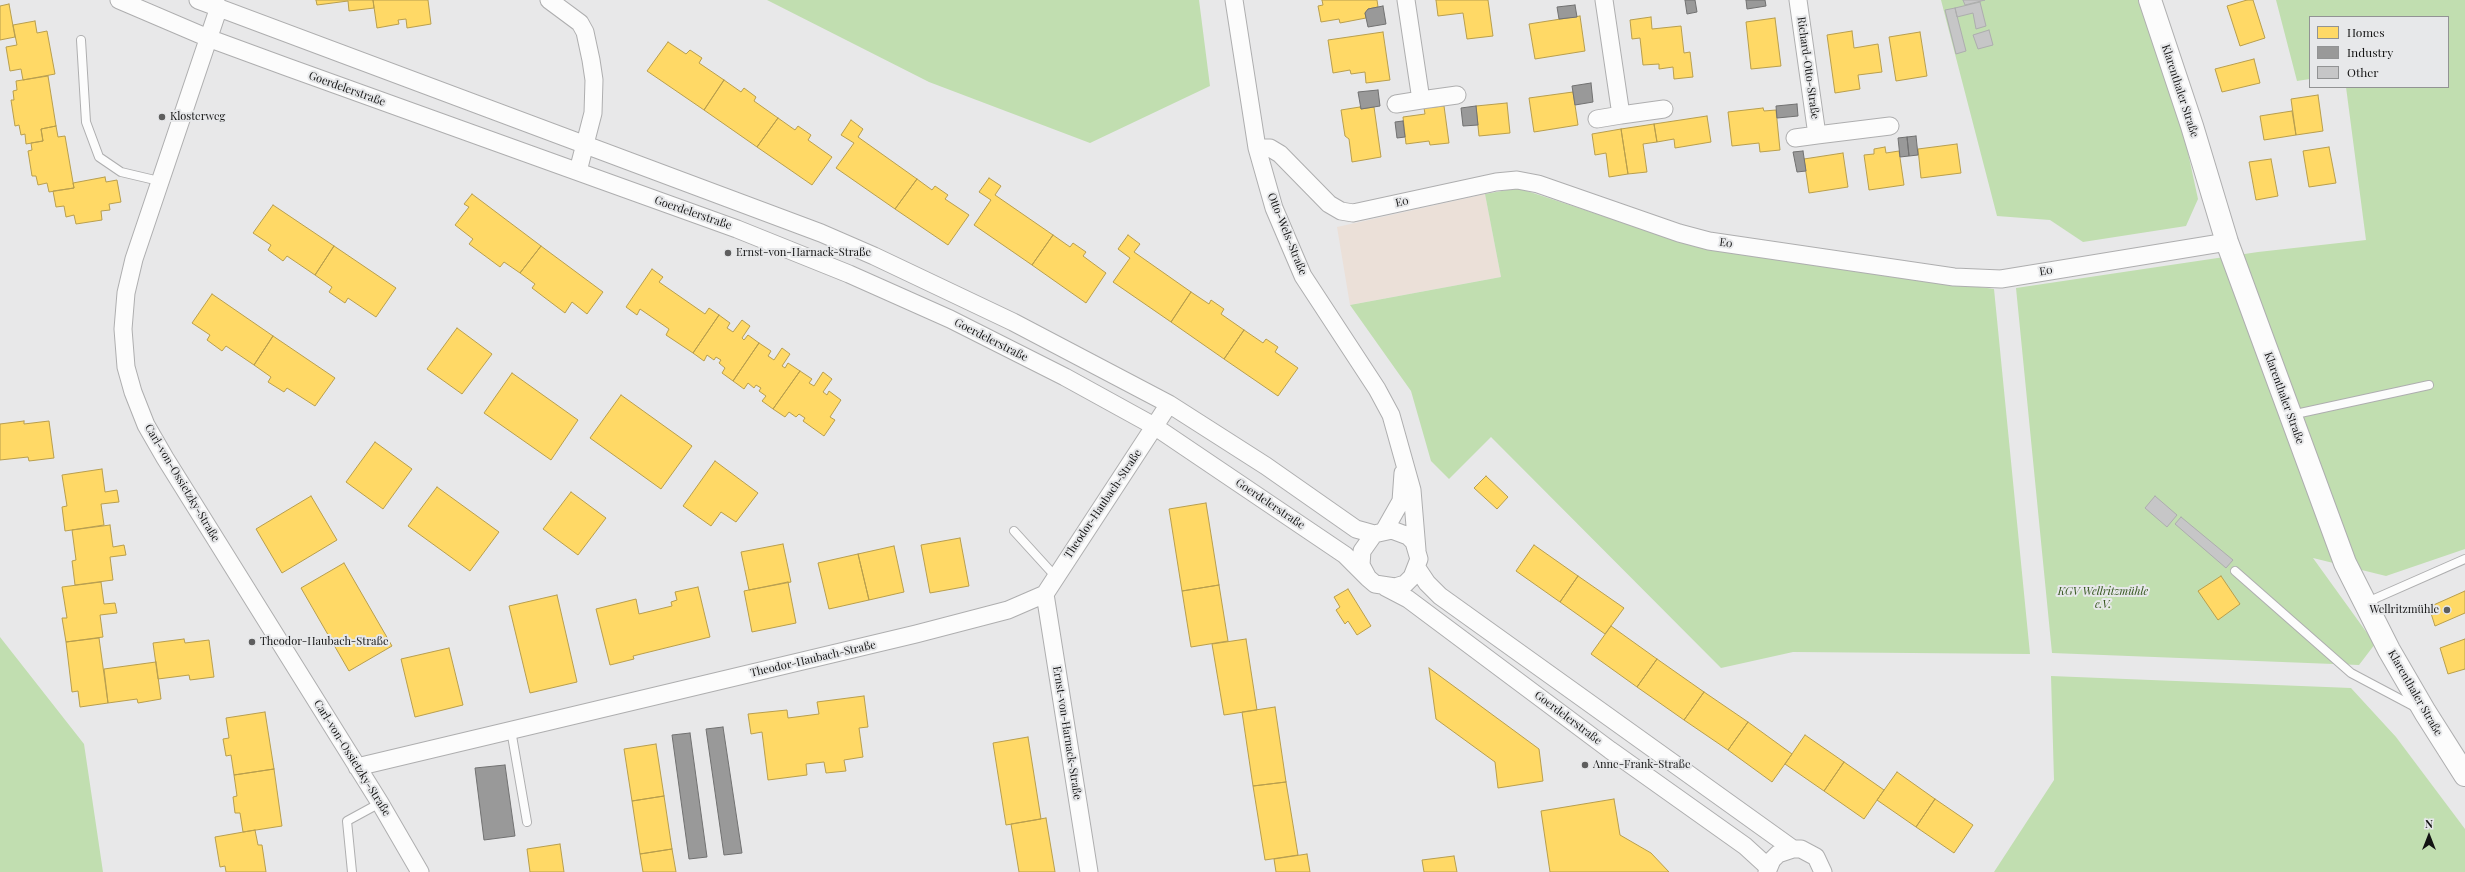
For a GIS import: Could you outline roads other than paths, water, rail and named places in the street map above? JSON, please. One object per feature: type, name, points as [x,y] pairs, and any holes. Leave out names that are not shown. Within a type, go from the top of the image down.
[{"type":"main road","name":"Klarenthaler Straße","points":[[2150,0],[2192,126],[2228,242],[2345,563],[2424,712],[2465,775]]},
{"type":"street","name":"Goerdelerstraße","points":[[119,0],[208,38],[737,229],[849,274],[950,319],[1064,377],[1154,426],[1345,555],[1368,578],[1408,599],[1610,750],[1745,846],[1768,869],[1778,854],[1794,849]]},
{"type":"street","points":[[198,0],[821,233],[874,256],[1012,322],[1169,404],[1260,462],[1356,529],[1379,532],[1400,532],[1411,539],[1417,550],[1417,568],[1412,577],[1405,584],[1395,587],[1385,587]]},
{"type":"street","points":[[549,0],[580,23],[585,32],[594,80],[593,113],[586,146],[578,171]]},
{"type":"street","name":"Otto-Wels-Straße","points":[[1234,0],[1257,148],[1274,208],[1303,276],[1377,388],[1391,415],[1401,445],[1412,490],[1417,550]]},
{"type":"street","points":[[1406,0],[1421,100]]},
{"type":"street","points":[[1604,0],[1621,115]]},
{"type":"street","name":"Richard-Otto-Straße","points":[[1798,0],[1818,135]]},
{"type":"street","name":"Carl-von-Ossietzky-Straße","points":[[219,7],[159,181],[134,259],[126,293],[123,329],[126,367],[133,392],[146,425],[165,458],[380,803],[420,872]]},
{"type":"street","points":[[1396,104],[1457,95]]},
{"type":"street","points":[[1597,119],[1664,109]]},
{"type":"street","name":"Richard-Otto-Straße","points":[[1795,138],[1890,126]]},
{"type":"street","name":"E0","points":[[1257,148],[1270,148],[1280,154],[1329,204],[1341,211],[1353,213],[1496,182],[1517,180],[1538,184],[1679,233],[1709,241],[1954,277],[2001,278],[2228,242]]},
{"type":"street","name":"Theodor-Haubach-Straße","points":[[357,767],[916,634],[1008,610],[1045,594],[1055,576],[1169,404]]},
{"type":"street","name":"Otto-Wels-Straße","points":[[1379,532],[1401,501],[1403,469],[1401,445]]},
{"type":"street","points":[[1368,578],[1361,565],[1362,551],[1379,532]]},
{"type":"street","points":[[1417,568],[1427,583],[1440,596],[1794,849],[1809,852],[1826,869]]},
{"type":"street","name":"Ernst-von-Harnack-Straße","points":[[1045,594],[1089,872]]},
{"type":"lane","points":[[81,40],[86,122],[99,157],[121,172],[159,181]]},
{"type":"lane","points":[[2290,415],[2429,385]]},
{"type":"lane","points":[[1014,531],[1055,576]]},
{"type":"lane","points":[[2365,603],[2465,559]]},
{"type":"lane","points":[[2235,571],[2351,673],[2424,712]]},
{"type":"lane","points":[[511,730],[527,822]]},
{"type":"lane","points":[[352,872],[346,821],[380,803]]},
{"type":"place","name":"Klosterweg","points":[[162,117]]},
{"type":"place","name":"Ernst-von-Harnack-Straße","points":[[728,253]]},
{"type":"place","name":"Wellritzmühle","points":[[2447,610]]},
{"type":"place","name":"Theodor-Haubach-Straße","points":[[252,642]]},
{"type":"place","name":"Anne-Frank-Straße","points":[[1585,765]]},
{"type":"park label","name":"KGV Wellritzmühle e.V.","points":[[2103,598]]}]
